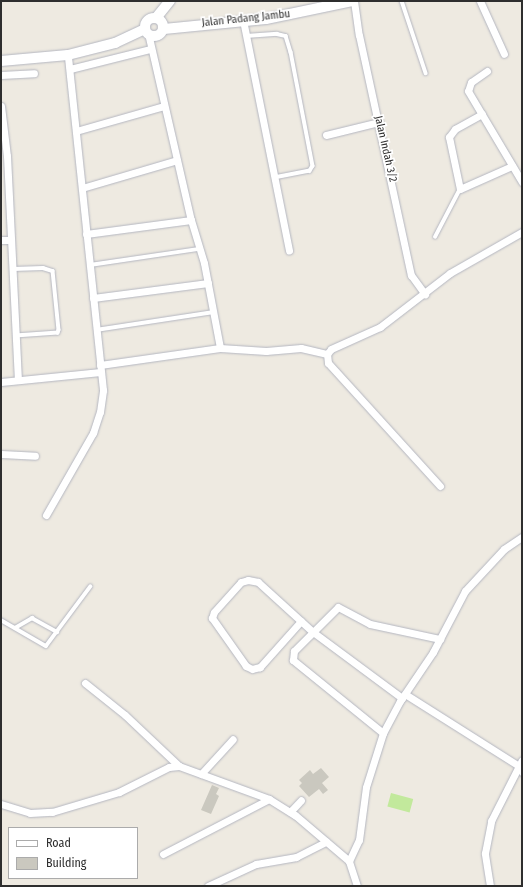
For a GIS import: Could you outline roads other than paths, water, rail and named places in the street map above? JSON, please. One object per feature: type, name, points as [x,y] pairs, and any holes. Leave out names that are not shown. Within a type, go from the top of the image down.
[{"type":"street","points":[[170,1],[156,18],[148,21],[146,31],[191,220],[200,249],[214,312],[220,348]]},
{"type":"street","name":"Jalan Padang Jambu","points":[[164,29],[290,15],[353,1]]},
{"type":"street","name":"Jalan Indah 3/2","points":[[353,1],[411,275],[425,294]]},
{"type":"street","points":[[480,1],[504,54]]},
{"type":"street","points":[[1,61],[68,55],[115,43],[146,31],[156,36],[164,29],[163,23],[156,18]]},
{"type":"street","points":[[243,20],[289,250]]},
{"type":"street","points":[[70,69],[150,50]]},
{"type":"street","points":[[46,516],[96,426],[102,401],[101,372],[68,55]]},
{"type":"street","points":[[487,71],[469,86],[468,91],[522,182]]},
{"type":"street","points":[[1,75],[34,73]]},
{"type":"street","points":[[1,106],[12,240],[18,380]]},
{"type":"street","points":[[76,131],[164,106]]},
{"type":"street","points":[[482,114],[455,129],[448,137],[460,189],[512,166]]},
{"type":"street","points":[[326,135],[379,122]]},
{"type":"street","points":[[82,188],[177,160]]},
{"type":"street","points":[[86,234],[191,220]]},
{"type":"street","points":[[440,486],[328,363],[327,354],[331,349],[380,327],[425,294],[450,273],[522,232]]},
{"type":"street","points":[[1,240],[12,240]]},
{"type":"street","points":[[93,298],[208,284]]},
{"type":"street","points":[[100,365],[220,348],[277,351],[301,348],[327,354]]},
{"type":"street","points":[[1,382],[101,372]]},
{"type":"street","points":[[1,454],[36,456]]},
{"type":"street","points":[[349,862],[359,840],[366,787],[383,732],[403,696],[440,639],[465,591],[504,549],[522,537]]},
{"type":"street","points":[[301,621],[260,666],[252,669],[246,666],[212,618],[214,612],[241,582],[248,580],[258,582],[301,621],[313,632],[403,696],[521,766],[491,821],[485,853],[485,866],[490,886]]},
{"type":"street","points":[[383,732],[294,660],[294,651],[338,607],[370,624],[440,639]]},
{"type":"street","points":[[85,683],[125,714],[179,766],[269,799],[290,812],[349,862],[357,886]]},
{"type":"street","points":[[201,774],[233,739]]},
{"type":"street","points":[[1,804],[30,812],[52,812],[119,792],[169,767],[179,766]]},
{"type":"street","points":[[164,854],[269,799]]},
{"type":"street","points":[[290,812],[301,800]]},
{"type":"street","points":[[208,886],[256,864],[296,857],[326,842]]},
{"type":"lane","points":[[402,1],[426,73]]},
{"type":"lane","points":[[246,36],[277,34],[286,36],[291,52],[313,166],[310,171],[274,178]]},
{"type":"lane","points":[[435,237],[460,189]]},
{"type":"lane","points":[[90,265],[200,249]]},
{"type":"lane","points":[[13,269],[43,268],[53,271],[60,330],[58,333],[16,336]]},
{"type":"lane","points":[[96,330],[214,312]]},
{"type":"lane","points":[[1,620],[46,646],[90,587]]},
{"type":"lane","points":[[15,628],[32,618],[57,632]]}]
